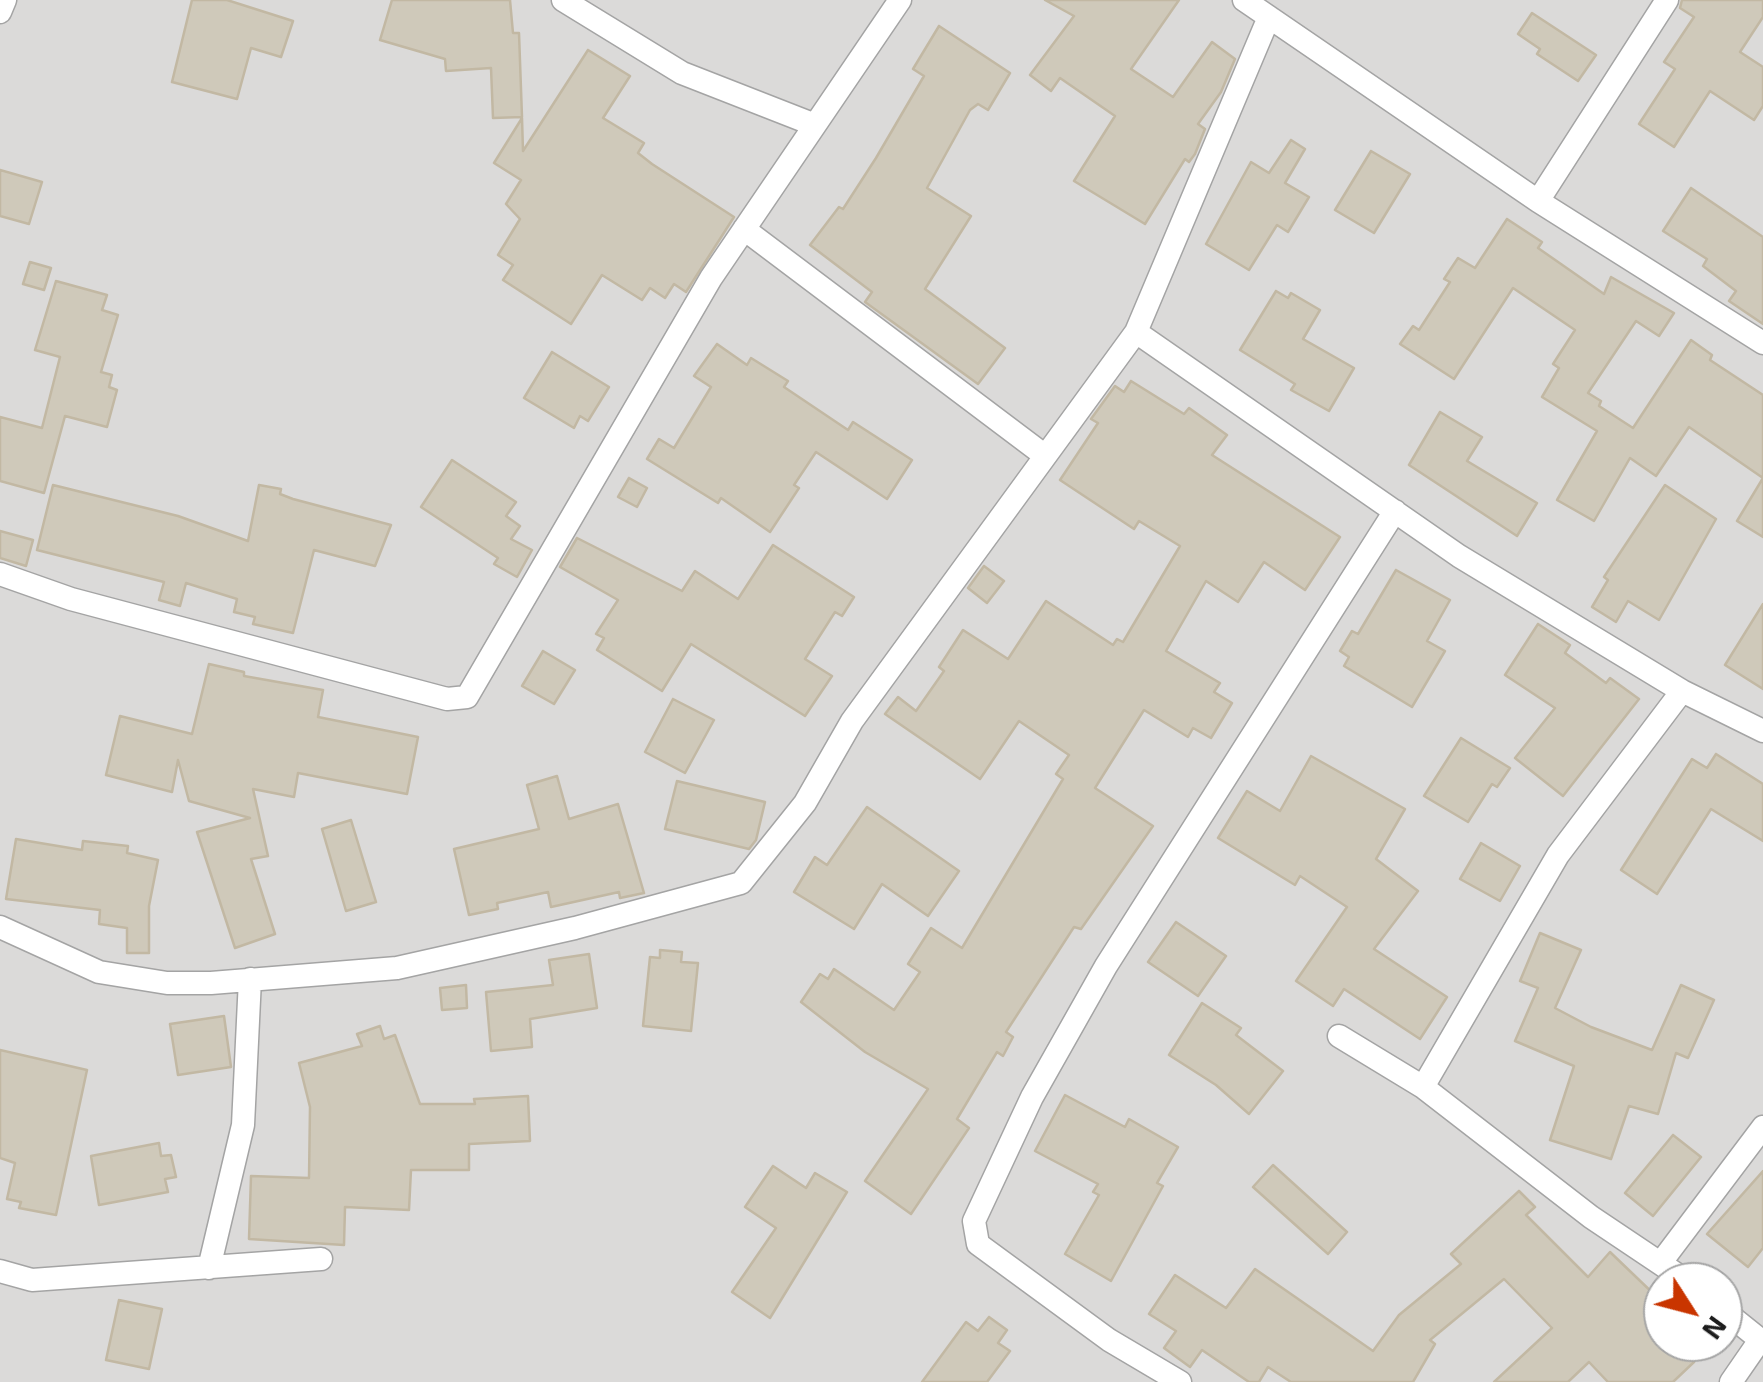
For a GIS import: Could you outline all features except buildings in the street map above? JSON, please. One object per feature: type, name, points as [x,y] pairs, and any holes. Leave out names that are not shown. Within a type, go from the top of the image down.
[{"type":"street","points":[[0,12],[5,0]]},
{"type":"street","points":[[563,0],[682,73],[815,125]]},
{"type":"street","points":[[0,574],[71,599],[447,699],[467,696],[710,278],[900,0]]},
{"type":"street","points":[[1244,0],[1538,202],[1763,343]]},
{"type":"street","points":[[1538,202],[1667,0]]},
{"type":"street","points":[[0,926],[99,972],[167,983],[397,968],[576,928],[741,883],[805,803],[852,721],[1136,332],[1268,16]]},
{"type":"street","points":[[744,229],[1044,454]]},
{"type":"street","points":[[1136,332],[1459,556],[1682,691],[1763,730]]},
{"type":"street","points":[[1180,1382],[1109,1340],[978,1244],[974,1221],[1032,1097],[1106,966],[1394,511]]},
{"type":"street","points":[[1423,1087],[1558,855],[1682,691]]},
{"type":"street","points":[[209,1268],[244,1124],[250,978]]},
{"type":"street","points":[[1338,1036],[1423,1087],[1592,1216],[1662,1262],[1763,1127]]},
{"type":"street","points":[[0,1271],[32,1280],[320,1259]]},
{"type":"street","points":[[1731,1382],[1761,1341]]},
{"type":"shaded area","points":[[0,0],[1763,0],[1763,1382],[0,1382]]}]
